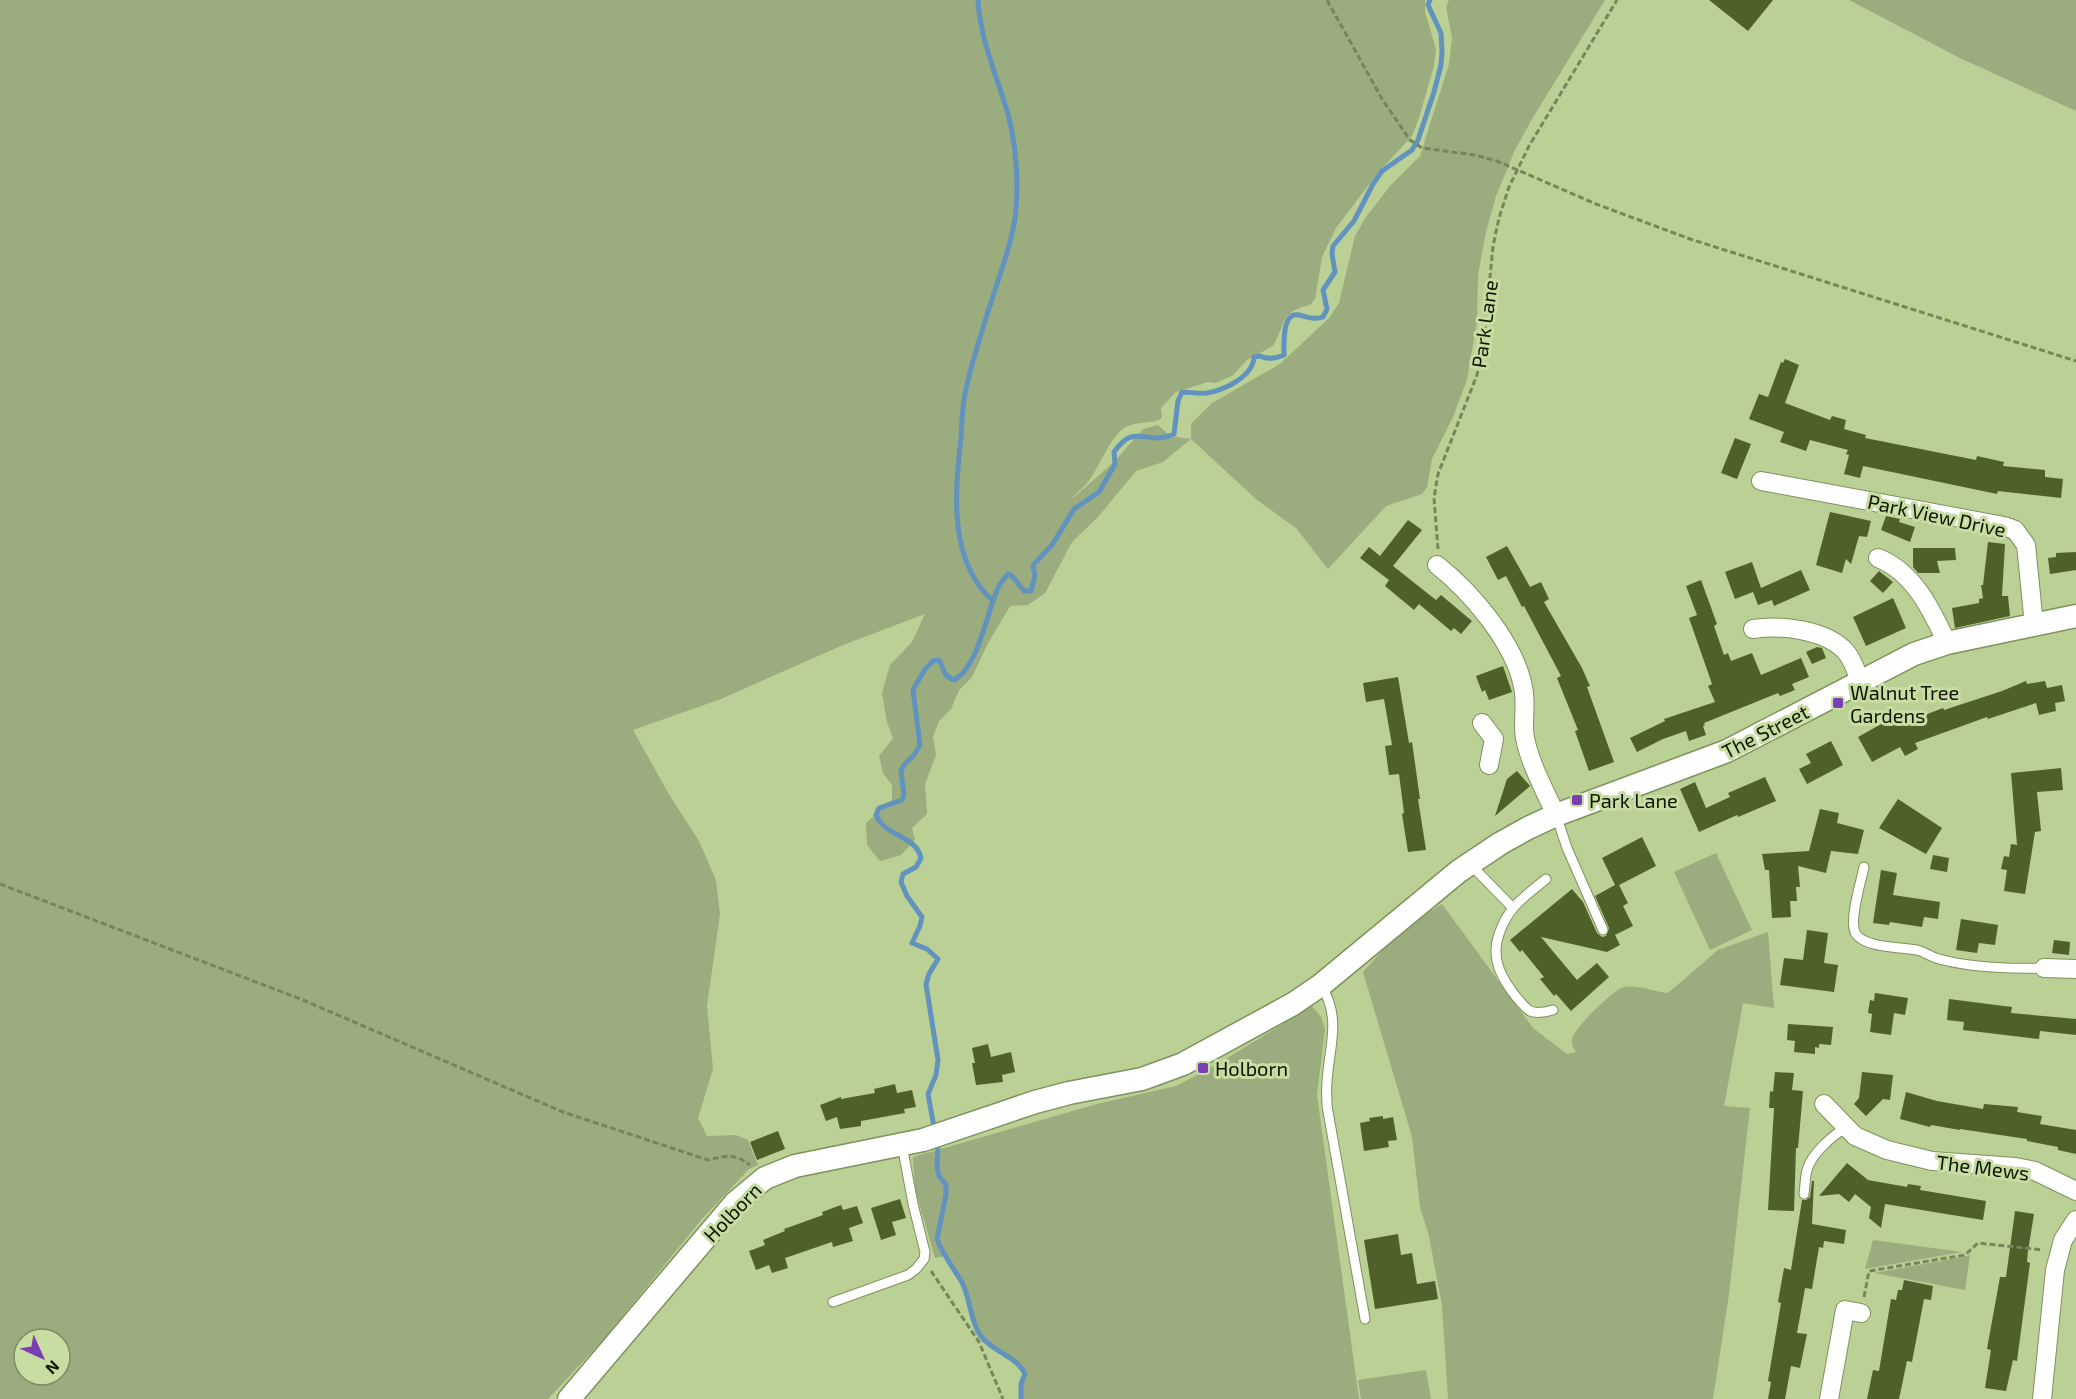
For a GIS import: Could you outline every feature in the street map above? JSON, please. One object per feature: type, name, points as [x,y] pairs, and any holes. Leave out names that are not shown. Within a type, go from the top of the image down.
[{"type":"street","name":"Park View Drive","points":[[1761,481],[1969,519],[2015,530],[2026,545],[2034,625]]},
{"type":"street","points":[[1878,558],[1899,569],[1922,597],[1947,643]]},
{"type":"street","points":[[1437,565],[1451,576],[1481,610],[1510,651],[1523,686],[1526,707],[1525,737],[1556,815]]},
{"type":"street","name":"The Street","points":[[1556,815],[1727,751],[1914,654],[1947,643],[2076,616]]},
{"type":"street","points":[[1753,629],[1806,631],[1824,636],[1844,650],[1860,681]]},
{"type":"street","points":[[1482,723],[1494,739],[1489,765]]},
{"type":"street","points":[[1494,739],[1525,737]]},
{"type":"street","name":"Holborn","points":[[569,1399],[735,1203],[765,1178],[795,1166],[902,1145],[1035,1102],[1142,1079],[1183,1065],[1284,1009],[1321,985],[1427,896],[1470,864],[1501,843],[1556,815]]},
{"type":"street","points":[[2044,968],[2076,969]]},
{"type":"street","name":"The Mews","points":[[1824,1104],[1845,1128],[1864,1142],[1887,1150],[1932,1161],[2015,1167],[2035,1171],[2076,1191]]},
{"type":"street","points":[[2042,1399],[2055,1270],[2063,1240],[2076,1220]]},
{"type":"street","points":[[1829,1399],[1844,1310]]},
{"type":"lane","points":[[1556,815],[1567,848],[1603,930]]},
{"type":"lane","points":[[1470,864],[1512,907]]},
{"type":"lane","points":[[1864,867],[1853,926],[1861,939],[1870,943],[1919,951],[1948,961],[2011,969],[2044,968]]},
{"type":"lane","points":[[1546,879],[1512,907],[1498,934],[1495,948],[1499,972],[1510,989],[1530,1011],[1553,1010]]},
{"type":"lane","points":[[1321,985],[1331,1004],[1334,1031],[1326,1082],[1327,1106],[1365,1318]]},
{"type":"lane","points":[[1804,1194],[1806,1172],[1813,1158],[1845,1128]]},
{"type":"lane","points":[[833,1302],[908,1275],[924,1259],[924,1244],[913,1204],[902,1145]]},
{"type":"path","points":[[1327,0],[1382,99],[1410,140],[1422,147],[1475,155],[1518,169],[1596,204],[1690,239],[2076,361]]},
{"type":"path","name":"Park Lane","points":[[1437,565],[1438,541],[1434,498],[1438,474],[1477,375],[1484,340],[1493,246],[1499,218],[1509,188],[1529,146],[1617,0]]},
{"type":"path","points":[[0,884],[303,1000],[563,1112],[708,1160],[725,1156],[741,1158],[765,1178]]},
{"type":"path","points":[[1844,1310],[1869,1271],[1965,1255],[1978,1243],[2059,1252]]},
{"type":"path","points":[[924,1259],[949,1301],[979,1342],[1003,1399]]},
{"type":"green space","points":[[0,0],[1425,0],[1425,12],[1436,49],[1434,66],[1419,118],[1412,136],[1377,174],[1336,228],[1322,257],[1315,299],[1310,305],[1293,311],[1285,320],[1273,346],[1247,360],[1232,376],[1215,383],[1208,382],[1176,392],[1161,408],[1162,418],[1126,427],[1115,438],[1088,482],[1072,499],[1115,461],[1143,429],[1158,425],[1170,436],[1191,439],[1163,462],[1136,471],[1098,517],[1072,542],[1045,593],[1028,605],[1010,606],[987,645],[972,677],[959,690],[951,709],[939,721],[933,737],[936,755],[925,784],[927,814],[912,828],[915,840],[901,855],[880,861],[867,845],[866,823],[892,800],[892,785],[883,773],[879,756],[893,738],[887,722],[882,693],[890,665],[912,642],[925,614],[843,645],[721,699],[633,730],[670,796],[699,841],[716,880],[720,914],[707,1006],[713,1069],[698,1118],[707,1136],[736,1135],[748,1140],[758,1165],[749,1169],[702,1219],[604,1339],[548,1399],[0,1399]]},
{"type":"green space","points":[[1449,0],[1605,0],[1532,119],[1515,150],[1496,196],[1478,275],[1477,321],[1467,380],[1453,417],[1432,459],[1427,487],[1422,494],[1386,506],[1328,569],[1296,528],[1256,499],[1191,439],[1191,424],[1212,403],[1280,364],[1329,318],[1339,303],[1355,236],[1366,217],[1390,186],[1420,156],[1449,64],[1452,38],[1446,7]]},
{"type":"green space","points":[[1849,0],[2076,0],[2076,111],[1960,58]]},
{"type":"green space","points":[[1716,853],[1752,930],[1710,950],[1674,872]]},
{"type":"green space","points":[[1442,904],[1533,1028],[1567,1054],[1576,1052],[1572,1041],[1579,1027],[1616,991],[1621,988],[1639,987],[1668,993],[1718,950],[1768,932],[1774,1008],[1743,1003],[1724,1106],[1750,1108],[1729,1294],[1713,1399],[1448,1399],[1442,1306],[1429,1236],[1420,1207],[1412,1137],[1363,972],[1400,931]]},
{"type":"green space","points":[[1312,1006],[1321,1017],[1325,1029],[1317,1095],[1359,1399],[1021,1399],[1022,1368],[981,1336],[976,1327],[964,1286],[946,1256],[935,1258],[915,1189],[913,1157],[1097,1104],[1176,1086],[1216,1065]]},
{"type":"green space","points":[[1873,1240],[1962,1252],[1865,1269]]},
{"type":"green space","points":[[1970,1255],[1965,1290],[1874,1273],[1963,1257]]},
{"type":"green space","points":[[1426,1370],[1431,1399],[1361,1399],[1358,1380]]},
{"type":"building","points":[[1709,0],[1773,0],[1748,31]]},
{"type":"building","points":[[1785,359],[1799,365],[1785,403],[1830,420],[1832,416],[1846,420],[1844,429],[1866,435],[1865,438],[1976,460],[1977,456],[2004,462],[2003,466],[2045,470],[2045,477],[2063,479],[2061,498],[1998,491],[1997,494],[1863,466],[1860,478],[1844,474],[1849,455],[1846,454],[1848,450],[1810,440],[1806,451],[1780,442],[1784,432],[1749,419],[1759,394],[1768,397],[1781,362],[1783,363]]},
{"type":"building","points":[[1735,438],[1751,444],[1737,479],[1721,473]]},
{"type":"building","points":[[1830,512],[1871,521],[1867,537],[1859,536],[1851,564],[1846,559],[1842,573],[1816,565]]},
{"type":"building","points":[[1886,516],[1900,519],[1899,522],[1915,527],[1910,542],[1881,530]]},
{"type":"building","points":[[1408,520],[1422,530],[1393,566],[1436,600],[1441,595],[1472,621],[1461,634],[1454,628],[1451,631],[1419,604],[1414,610],[1385,586],[1389,580],[1360,558],[1369,547],[1380,556]]},
{"type":"building","points":[[1988,542],[2005,544],[2002,596],[2008,596],[2010,616],[1955,628],[1952,608],[1979,603],[1979,599],[1983,598],[1981,585],[1983,585]]},
{"type":"building","points":[[1507,546],[1530,587],[1541,582],[1549,599],[1544,602],[1590,686],[1587,687],[1614,762],[1589,771],[1575,731],[1578,730],[1557,678],[1561,676],[1506,576],[1498,580],[1486,557]]},
{"type":"building","points":[[1913,548],[1955,548],[1956,560],[1937,561],[1940,573],[1918,573],[1913,567]]},
{"type":"building","points":[[2076,552],[2076,570],[2050,574],[2048,558],[2056,557],[2056,553]]},
{"type":"building","points":[[1752,562],[1761,588],[1801,570],[1810,590],[1774,606],[1772,600],[1758,605],[1753,592],[1735,599],[1725,572]]},
{"type":"building","points":[[1879,571],[1893,582],[1883,593],[1870,581]]},
{"type":"building","points":[[1701,580],[1717,624],[1714,626],[1724,655],[1728,653],[1731,661],[1752,653],[1761,675],[1801,658],[1809,677],[1792,684],[1795,690],[1780,696],[1778,693],[1704,723],[1706,735],[1689,741],[1686,731],[1637,752],[1630,738],[1665,721],[1664,719],[1715,702],[1708,686],[1712,684],[1689,618],[1697,615],[1686,586]]},
{"type":"building","points":[[1893,598],[1906,628],[1866,646],[1853,617]]},
{"type":"building","points":[[1817,647],[1822,648],[1826,658],[1812,664],[1806,652]]},
{"type":"building","points":[[1503,666],[1512,692],[1489,700],[1485,690],[1482,692],[1476,676]]},
{"type":"building","points":[[1398,677],[1409,743],[1412,742],[1426,850],[1408,852],[1399,774],[1389,775],[1385,746],[1392,745],[1384,699],[1366,702],[1363,683]]},
{"type":"building","points":[[2026,681],[2027,684],[2045,681],[2047,688],[2062,685],[2065,701],[2055,703],[2056,711],[2039,715],[2036,703],[1988,719],[1987,717],[1915,743],[1918,749],[1905,756],[1900,747],[1872,762],[1858,737],[1899,714],[1904,723]]},
{"type":"building","points":[[1831,741],[1843,765],[1807,784],[1799,769],[1811,763],[1806,754]]},
{"type":"building","points":[[2061,768],[2063,790],[2037,792],[2041,831],[2035,832],[2025,894],[2004,891],[2007,870],[2001,869],[2004,856],[2009,857],[2011,844],[2017,845],[2011,773]]},
{"type":"building","points":[[1517,771],[1530,786],[1495,816],[1507,779]]},
{"type":"building","points":[[1765,777],[1776,801],[1699,832],[1680,789],[1695,782],[1706,808],[1730,797],[1728,793]]},
{"type":"building","points":[[1898,799],[1942,828],[1926,854],[1879,828]]},
{"type":"building","points":[[1820,809],[1839,813],[1837,823],[1864,830],[1858,854],[1831,851],[1826,873],[1798,866],[1800,887],[1796,887],[1797,901],[1790,901],[1791,917],[1772,918],[1769,870],[1765,870],[1762,854],[1809,851]]},
{"type":"building","points":[[1642,837],[1656,866],[1619,885],[1628,903],[1623,906],[1633,926],[1615,935],[1620,945],[1607,952],[1541,937],[1577,980],[1597,963],[1609,977],[1571,1011],[1556,994],[1554,996],[1540,979],[1544,977],[1522,950],[1520,952],[1510,940],[1572,889],[1583,902],[1597,933],[1602,937],[1606,936],[1609,928],[1595,896],[1615,885],[1602,858]]},
{"type":"building","points":[[1933,855],[1949,858],[1947,872],[1930,869]]},
{"type":"building","points":[[1881,870],[1897,873],[1893,895],[1940,902],[1938,919],[1924,917],[1922,927],[1890,922],[1889,925],[1873,923]]},
{"type":"building","points":[[1961,919],[1998,925],[1995,945],[1979,943],[1977,953],[1956,950]]},
{"type":"building","points":[[1807,930],[1828,933],[1824,963],[1838,965],[1834,992],[1780,985],[1784,958],[1803,960]]},
{"type":"building","points":[[2054,940],[2070,942],[2069,955],[2052,953]]},
{"type":"building","points":[[1875,993],[1908,998],[1905,1015],[1894,1013],[1891,1035],[1870,1032],[1872,1014],[1868,1013],[1870,1000],[1874,1001]]},
{"type":"building","points":[[1949,999],[2012,1007],[2011,1013],[2076,1019],[2076,1035],[2040,1031],[2039,1039],[1963,1030],[1964,1022],[1947,1020]]},
{"type":"building","points":[[1788,1024],[1833,1027],[1831,1045],[1819,1044],[1819,1048],[1815,1047],[1815,1054],[1794,1052],[1795,1041],[1787,1040]]},
{"type":"building","points":[[988,1044],[991,1057],[1011,1052],[1015,1072],[1002,1075],[1003,1082],[976,1085],[972,1048]]},
{"type":"building","points":[[1775,1072],[1794,1073],[1792,1090],[1803,1091],[1798,1148],[1796,1148],[1794,1211],[1768,1210],[1774,1108],[1769,1108],[1770,1091],[1773,1092]]},
{"type":"building","points":[[1862,1072],[1893,1075],[1890,1100],[1883,1099],[1866,1116],[1854,1104],[1859,1098]]},
{"type":"building","points":[[895,1084],[897,1093],[912,1090],[916,1107],[904,1109],[905,1113],[861,1121],[861,1126],[840,1129],[837,1117],[826,1121],[820,1105],[841,1097],[841,1099],[875,1093],[874,1089]]},
{"type":"building","points":[[1906,1092],[1937,1101],[1983,1109],[1984,1104],[2018,1107],[2017,1112],[2042,1116],[2040,1124],[2076,1130],[2076,1154],[2058,1150],[2058,1147],[2027,1141],[2027,1139],[1931,1125],[1930,1127],[1900,1119]]},
{"type":"building","points":[[1383,1116],[1383,1119],[1393,1117],[1397,1140],[1388,1141],[1389,1147],[1364,1151],[1360,1123],[1370,1121],[1369,1118]]},
{"type":"building","points":[[778,1131],[785,1149],[757,1160],[750,1142]]},
{"type":"building","points":[[1847,1163],[1868,1180],[1907,1187],[1908,1184],[1921,1186],[1920,1190],[1986,1201],[1983,1220],[1885,1204],[1881,1228],[1869,1218],[1871,1207],[1855,1194],[1849,1202],[1839,1194],[1819,1196]]},
{"type":"building","points":[[1812,1181],[1814,1181],[1812,1224],[1846,1230],[1844,1244],[1824,1241],[1823,1248],[1819,1247],[1812,1289],[1805,1288],[1797,1333],[1807,1334],[1800,1368],[1791,1366],[1785,1399],[1768,1399],[1771,1382],[1768,1381],[1781,1303],[1778,1302],[1784,1268],[1791,1270],[1802,1200],[1810,1197]]},
{"type":"building","points":[[900,1199],[906,1218],[892,1222],[896,1235],[881,1240],[871,1208]]},
{"type":"building","points":[[841,1205],[843,1210],[857,1206],[863,1223],[849,1228],[853,1241],[833,1247],[832,1242],[785,1258],[788,1268],[772,1273],[769,1265],[756,1270],[749,1251],[765,1245],[763,1240]]},
{"type":"building","points":[[2015,1211],[2034,1214],[2017,1361],[2013,1360],[2006,1391],[1985,1388],[1991,1350],[1987,1349],[2000,1277],[2006,1277]]},
{"type":"building","points":[[1398,1234],[1401,1255],[1412,1253],[1417,1284],[1435,1281],[1438,1299],[1375,1309],[1364,1240]]},
{"type":"building","points":[[1904,1280],[1933,1286],[1931,1300],[1924,1299],[1912,1362],[1907,1361],[1899,1399],[1867,1399],[1873,1370],[1879,1371],[1891,1299],[1896,1300],[1898,1290],[1902,1290]]},
{"type":"waterway","points":[[978,0],[985,43],[1011,125],[1016,174],[1016,209],[1011,237],[976,349],[965,395],[957,481],[958,525],[962,546],[968,566],[978,585],[993,601]]},
{"type":"waterway","points":[[934,1127],[928,1094],[936,1075],[938,1060],[926,984],[938,959],[927,949],[912,943],[922,917],[907,896],[901,882],[903,874],[916,867],[921,858],[913,845],[886,828],[876,815],[879,808],[902,800],[904,795],[901,771],[920,745],[913,690],[925,669],[933,661],[939,660],[946,674],[954,680],[962,674],[975,653],[1000,584],[1008,574],[1024,591],[1031,591],[1035,576],[1033,565],[1052,545],[1074,509],[1099,492],[1115,464],[1114,452],[1122,443],[1135,436],[1156,438],[1174,434],[1178,401],[1182,392],[1207,393],[1229,386],[1249,371],[1254,357],[1272,359],[1284,355],[1285,329],[1289,318],[1293,315],[1323,317],[1327,309],[1323,290],[1335,272],[1333,246],[1354,221],[1382,171],[1412,150],[1418,140],[1441,65],[1441,33],[1428,5],[1430,0]]},
{"type":"waterway","points":[[938,1149],[937,1166],[939,1176],[946,1185],[946,1195],[937,1239],[964,1286],[976,1329],[985,1341],[1016,1363],[1025,1374],[1021,1384],[1021,1399]]},
{"type":"place","name":"Walnut Tree Gardens","points":[[1838,703]]},
{"type":"place","name":"Park Lane","points":[[1577,800]]},
{"type":"place","name":"Holborn","points":[[1203,1068]]}]
